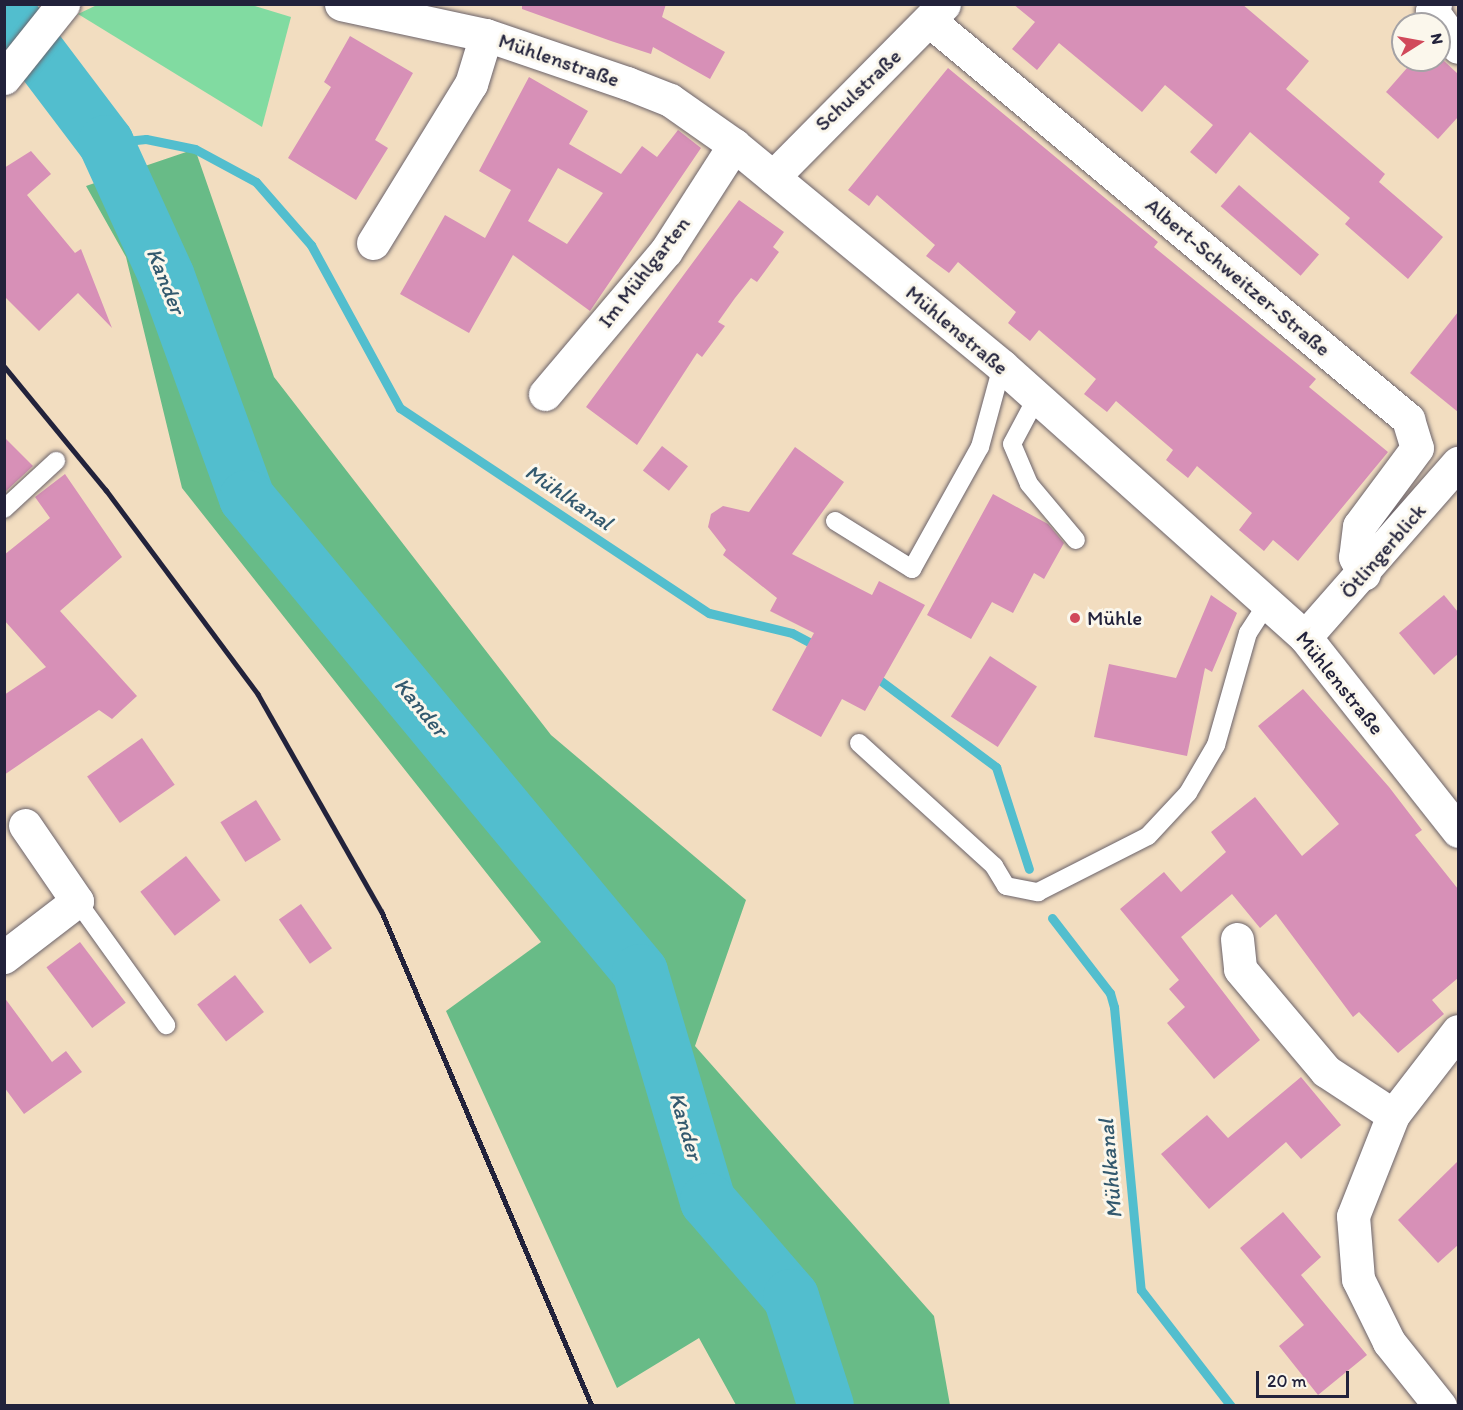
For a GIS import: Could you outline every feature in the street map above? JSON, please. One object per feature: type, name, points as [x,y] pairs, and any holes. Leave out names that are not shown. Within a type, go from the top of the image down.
[{"type":"street","name":"Mühlenstraße","points":[[341,4],[486,35],[670,100],[734,145],[1002,366],[1305,637],[1458,831]]},
{"type":"street","points":[[1435,4],[1432,11],[1458,47]]},
{"type":"street","name":"Schulstraße","points":[[773,177],[938,13]]},
{"type":"street","name":"Albert-Schweitzer-Straße","points":[[938,13],[1408,419],[1417,448],[1359,526],[1355,557],[1364,574]]},
{"type":"street","points":[[7,76],[54,14]]},
{"type":"street","points":[[373,243],[471,84],[486,35]]},
{"type":"street","name":"Im Mühlgarten","points":[[545,394],[666,251],[734,145]]},
{"type":"street","name":"Ötlingerblick","points":[[1305,637],[1364,574],[1458,463]]},
{"type":"street","points":[[4,957],[77,901],[25,825]]},
{"type":"street","points":[[1237,939],[1240,969],[1326,1071],[1393,1115]]},
{"type":"street","points":[[1440,1406],[1389,1342],[1358,1279],[1353,1216],[1393,1115],[1458,1031]]},
{"type":"lane","points":[[836,521],[912,569],[980,447],[1002,366]]},
{"type":"lane","points":[[1037,398],[1012,444],[1029,484],[1076,540]]},
{"type":"lane","points":[[4,509],[56,461]]},
{"type":"lane","points":[[860,743],[994,866],[1006,886],[1038,892],[1148,836],[1188,793],[1215,745],[1248,633],[1267,604]]},
{"type":"lane","points":[[77,901],[166,1025]]},
{"type":"green space","points":[[248,4],[291,17],[262,127],[78,14],[97,5]]},
{"type":"green space","points":[[195,149],[274,377],[551,735],[746,900],[695,1046],[934,1316],[950,1405],[736,1405],[699,1338],[617,1388],[446,1011],[541,942],[182,488],[126,257],[86,186]]},
{"type":"building","points":[[522,4],[666,4],[662,17],[725,52],[710,79],[653,47],[651,54],[611,41],[522,9]]},
{"type":"building","points":[[1013,4],[1242,4],[1309,61],[1286,89],[1385,174],[1379,182],[1443,237],[1408,279],[1345,224],[1350,218],[1250,132],[1216,174],[1190,152],[1213,125],[1165,85],[1142,112],[1059,43],[1037,70],[1012,49],[1035,22]]},
{"type":"building","points":[[350,36],[413,73],[375,140],[388,148],[356,200],[288,158],[331,87],[324,82]]},
{"type":"building","points":[[1451,67],[1458,74],[1458,117],[1438,139],[1386,92],[1404,72],[1451,72]]},
{"type":"building","points":[[948,68],[1158,242],[1154,247],[1316,379],[1309,387],[1388,452],[1298,561],[1273,540],[1264,551],[1239,530],[1252,513],[1197,466],[1188,478],[1166,460],[1173,450],[1116,401],[1107,412],[1084,394],[1096,379],[1039,330],[1030,341],[1008,323],[1016,312],[958,262],[949,273],[926,256],[935,245],[877,195],[869,206],[848,190]]},
{"type":"building","points":[[529,77],[588,111],[569,144],[621,174],[642,146],[657,157],[678,130],[701,148],[590,311],[513,255],[469,333],[400,294],[445,215],[485,238],[511,190],[479,171]],"holes":[[[558,168],[603,193],[567,244],[528,221]]]},
{"type":"building","points":[[31,151],[51,174],[27,195],[75,253],[81,249],[112,328],[78,293],[39,331],[4,296],[4,168]]},
{"type":"building","points":[[1239,185],[1319,255],[1301,276],[1221,206]]},
{"type":"building","points":[[739,200],[784,232],[773,247],[779,252],[757,282],[751,278],[735,298],[718,322],[725,326],[702,357],[697,353],[637,445],[586,407]]},
{"type":"building","points":[[1458,312],[1458,412],[1410,373]]},
{"type":"building","points":[[4,437],[33,466],[4,493]]},
{"type":"building","points":[[662,446],[688,466],[669,491],[643,470]]},
{"type":"building","points":[[795,447],[844,482],[792,554],[872,595],[879,581],[925,605],[865,711],[842,699],[821,737],[772,710],[814,633],[770,611],[777,598],[723,555],[726,550],[708,527],[711,514],[723,506],[749,512]]},
{"type":"building","points":[[65,474],[122,557],[60,611],[137,696],[112,719],[99,710],[4,775],[4,695],[46,667],[4,620],[4,555],[50,518],[35,497]]},
{"type":"building","points":[[993,494],[1048,524],[1064,543],[1044,579],[1034,573],[1013,613],[992,602],[971,639],[927,615]]},
{"type":"building","points":[[1211,595],[1237,613],[1212,672],[1205,668],[1187,756],[1094,737],[1109,664],[1176,678]]},
{"type":"building","points":[[1444,595],[1458,612],[1458,654],[1434,675],[1399,633]]},
{"type":"building","points":[[990,656],[1037,686],[998,747],[951,716]]},
{"type":"building","points":[[1303,689],[1389,787],[1422,830],[1415,835],[1458,889],[1458,978],[1432,1000],[1444,1014],[1398,1053],[1359,1012],[1353,1017],[1276,914],[1260,928],[1232,894],[1181,937],[1260,1040],[1214,1079],[1167,1023],[1185,1007],[1169,989],[1179,980],[1120,909],[1164,872],[1181,892],[1226,852],[1211,832],[1255,797],[1302,856],[1339,824],[1258,726]]},
{"type":"building","points":[[142,738],[175,785],[120,823],[87,776]]},
{"type":"building","points":[[256,800],[281,840],[245,862],[220,822]]},
{"type":"building","points":[[186,856],[220,900],[175,936],[140,892]]},
{"type":"building","points":[[301,904],[332,948],[310,964],[279,919]]},
{"type":"building","points":[[80,942],[126,1003],[92,1028],[46,967]]},
{"type":"building","points":[[235,975],[264,1012],[226,1042],[197,1005]]},
{"type":"building","points":[[4,997],[52,1062],[66,1051],[82,1072],[24,1114],[4,1087]]},
{"type":"building","points":[[1301,1077],[1341,1125],[1301,1159],[1286,1142],[1209,1209],[1161,1154],[1207,1115],[1228,1138]]},
{"type":"building","points":[[1458,1161],[1458,1245],[1438,1263],[1398,1220]]},
{"type":"building","points":[[1283,1212],[1321,1257],[1301,1275],[1367,1355],[1318,1395],[1279,1346],[1304,1325],[1240,1248]]},
{"type":"waterway","name":"Kander","points":[[4,8],[106,143],[167,277],[247,498],[640,972],[708,1201],[791,1297],[826,1406]]},
{"type":"waterway","name":"Mühlkanal","points":[[106,143],[146,139],[195,149],[256,182],[311,245],[400,408],[709,613],[792,633],[818,647]]},
{"type":"waterway","name":"Mühlkanal","points":[[873,675],[996,767],[1029,869]]},
{"type":"waterway","name":"Mühlkanal","points":[[1052,918],[1110,993],[1114,1007],[1141,1290],[1231,1406]]},
{"type":"railway","points":[[4,366],[106,490],[258,694],[382,912],[592,1406]]},
{"type":"place","name":"Mühle","points":[[1075,618]]}]
